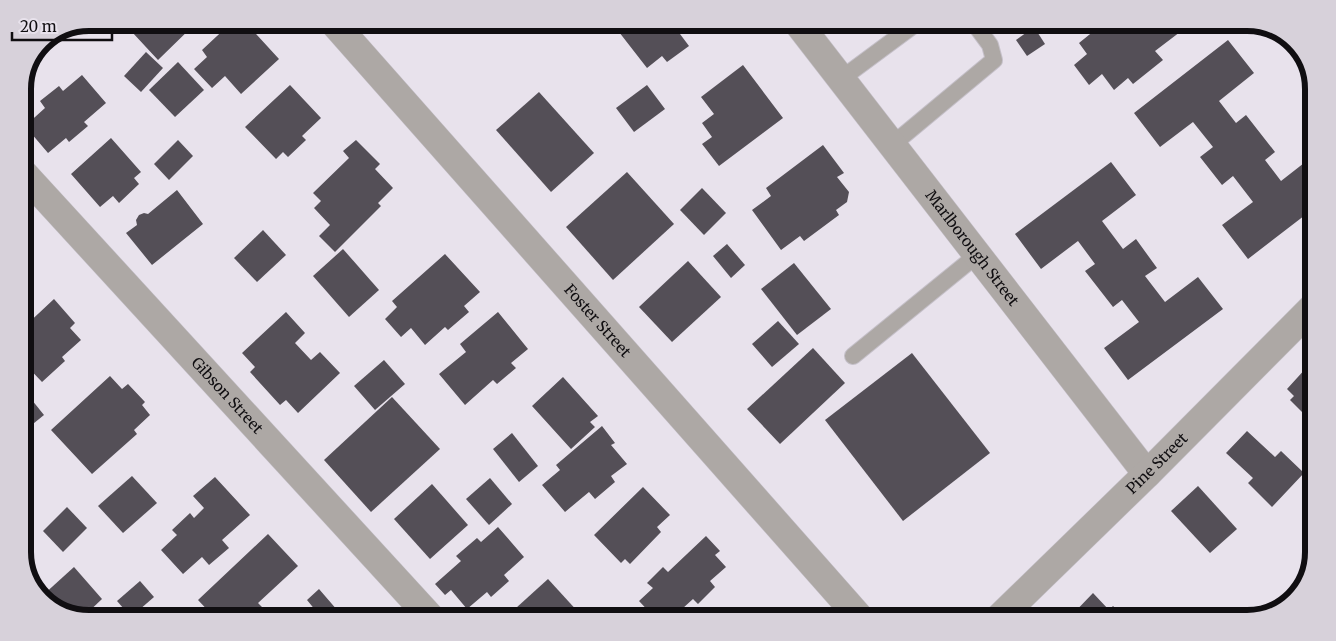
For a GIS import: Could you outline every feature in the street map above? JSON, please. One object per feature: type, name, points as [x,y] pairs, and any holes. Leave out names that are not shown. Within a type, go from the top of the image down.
[{"type":"street","name":"Foster Street","points":[[341,31],[853,610]]},
{"type":"street","name":"Marlborough Street","points":[[804,31],[1147,474]]},
{"type":"street","name":"Gibson Street","points":[[31,182],[424,610]]},
{"type":"street","name":"Pine Street","points":[[1007,610],[1147,474],[1305,315]]},
{"type":"lane","points":[[841,79],[906,31]]},
{"type":"lane","points":[[892,145],[994,60],[990,45],[980,31]]},
{"type":"lane","points":[[853,356],[977,255]]},
{"type":"building","points":[[133,31],[188,31],[158,60],[132,32]]},
{"type":"building","points":[[222,31],[253,31],[279,59],[241,94],[225,76],[212,88],[194,69],[207,57],[202,50]]},
{"type":"building","points":[[678,31],[689,46],[667,62],[662,56],[647,68],[619,32]]},
{"type":"building","points":[[1028,31],[1037,31],[1045,44],[1027,56],[1016,40]]},
{"type":"building","points":[[1094,31],[1180,32],[1155,51],[1163,60],[1133,84],[1128,78],[1114,90],[1102,74],[1089,85],[1074,65],[1087,54],[1079,43]]},
{"type":"building","points":[[1228,40],[1254,73],[1219,101],[1236,123],[1246,115],[1275,152],[1265,160],[1281,181],[1305,162],[1305,215],[1248,259],[1222,225],[1253,202],[1233,176],[1222,185],[1200,157],[1213,147],[1193,122],[1160,147],[1134,113]]},
{"type":"building","points":[[146,52],[163,68],[141,92],[124,76]]},
{"type":"building","points":[[178,62],[204,90],[175,117],[149,90]]},
{"type":"building","points":[[743,65],[783,118],[719,166],[702,144],[712,137],[702,123],[714,114],[701,97]]},
{"type":"building","points":[[82,75],[106,103],[84,122],[88,126],[69,142],[66,138],[48,153],[31,133],[31,121],[45,108],[40,101],[59,86],[63,91]]},
{"type":"building","points":[[290,85],[321,118],[302,136],[306,140],[288,157],[283,152],[276,159],[245,127]]},
{"type":"building","points":[[647,85],[665,109],[634,132],[616,108]]},
{"type":"building","points":[[539,92],[594,153],[551,192],[496,130]]},
{"type":"building","points":[[111,138],[141,172],[134,178],[139,184],[119,203],[113,196],[100,207],[71,174]]},
{"type":"building","points":[[178,140],[193,156],[169,180],[154,164]]},
{"type":"building","points":[[356,140],[380,164],[375,169],[393,188],[378,203],[381,206],[335,252],[319,236],[330,225],[314,208],[321,201],[313,193],[349,158],[343,151]]},
{"type":"building","points":[[823,145],[844,173],[837,177],[849,192],[847,202],[836,210],[839,215],[804,241],[800,236],[781,250],[752,210],[771,196],[766,188]]},
{"type":"building","points":[[1111,162],[1136,195],[1102,221],[1123,249],[1136,239],[1157,268],[1145,276],[1165,302],[1198,277],[1223,309],[1128,380],[1104,348],[1139,322],[1122,300],[1113,307],[1085,271],[1095,264],[1078,241],[1041,269],[1015,234]]},
{"type":"building","points":[[627,172],[674,224],[613,280],[566,227]]},
{"type":"building","points":[[702,188],[726,213],[704,235],[680,210]]},
{"type":"building","points":[[177,190],[203,224],[152,265],[126,233],[137,225],[136,220],[139,215],[148,214]]},
{"type":"building","points":[[263,230],[286,255],[257,282],[234,258]]},
{"type":"building","points":[[727,244],[745,265],[731,278],[713,256]]},
{"type":"building","points":[[343,249],[379,290],[349,317],[313,276]]},
{"type":"building","points":[[445,254],[480,292],[464,306],[469,312],[448,330],[445,327],[425,345],[411,328],[401,337],[385,319],[397,307],[392,301]]},
{"type":"building","points":[[688,261],[721,297],[672,342],[639,307]]},
{"type":"building","points":[[794,263],[831,309],[797,335],[761,289]]},
{"type":"building","points":[[54,299],[75,323],[70,328],[81,340],[62,357],[65,361],[42,382],[31,370],[31,321]]},
{"type":"building","points":[[286,312],[305,333],[295,343],[311,360],[320,352],[340,373],[298,413],[286,400],[280,405],[250,372],[255,367],[242,353]]},
{"type":"building","points":[[498,312],[528,349],[511,363],[516,368],[497,384],[493,380],[465,405],[439,374],[466,352],[460,344]]},
{"type":"building","points":[[778,321],[799,344],[772,367],[752,344]]},
{"type":"building","points":[[813,348],[845,383],[780,444],[747,409]]},
{"type":"building","points":[[912,353],[990,453],[903,521],[825,420]]},
{"type":"building","points":[[384,360],[405,384],[375,410],[354,386]]},
{"type":"building","points":[[1305,369],[1305,415],[1290,400],[1294,396],[1287,389]]},
{"type":"building","points":[[110,376],[122,389],[128,384],[145,402],[142,405],[150,415],[134,430],[137,434],[92,474],[51,430]]},
{"type":"building","points":[[563,377],[598,416],[590,422],[595,427],[571,449],[532,406]]},
{"type":"building","points":[[392,397],[440,449],[371,512],[324,460]]},
{"type":"building","points":[[31,399],[44,415],[31,426]]},
{"type":"building","points":[[602,426],[615,443],[611,445],[627,464],[611,476],[615,482],[595,499],[589,492],[565,512],[542,485],[560,470],[556,465]]},
{"type":"building","points":[[1247,431],[1275,457],[1281,451],[1304,473],[1272,507],[1248,483],[1253,478],[1226,453]]},
{"type":"building","points":[[512,433],[538,466],[519,482],[493,449]]},
{"type":"building","points":[[132,476],[157,503],[123,533],[98,506]]},
{"type":"building","points":[[215,477],[250,515],[222,540],[229,548],[209,565],[202,557],[183,574],[161,550],[177,535],[172,530],[190,513],[194,518],[204,508],[193,496]]},
{"type":"building","points":[[490,478],[512,504],[489,525],[466,499]]},
{"type":"building","points":[[432,484],[468,525],[430,559],[394,519]]},
{"type":"building","points":[[1198,486],[1237,529],[1210,553],[1171,511]]},
{"type":"building","points":[[643,487],[670,515],[657,527],[661,532],[630,564],[625,559],[621,563],[594,535]]},
{"type":"building","points":[[67,507],[87,528],[63,552],[43,531]]},
{"type":"building","points":[[498,527],[524,557],[504,575],[509,581],[491,597],[487,592],[467,609],[451,590],[445,595],[435,584],[461,561],[456,556],[477,538],[481,542]]},
{"type":"building","points":[[268,534],[298,566],[258,603],[265,610],[207,610],[198,600]]},
{"type":"building","points":[[706,536],[720,551],[715,555],[726,567],[710,581],[715,587],[698,604],[693,599],[681,610],[647,610],[639,601],[653,588],[647,583],[663,567],[668,572]]},
{"type":"building","points":[[74,567],[102,599],[90,610],[78,609],[60,602],[47,591]]},
{"type":"building","points":[[548,579],[576,610],[514,610]]},
{"type":"building","points":[[140,581],[154,597],[139,610],[125,610],[117,601]]},
{"type":"building","points":[[319,589],[337,610],[315,610],[307,600]]},
{"type":"building","points":[[1093,593],[1109,610],[1077,610]]},
{"type":"building","points":[[1113,606],[1117,610],[1109,610]]}]
